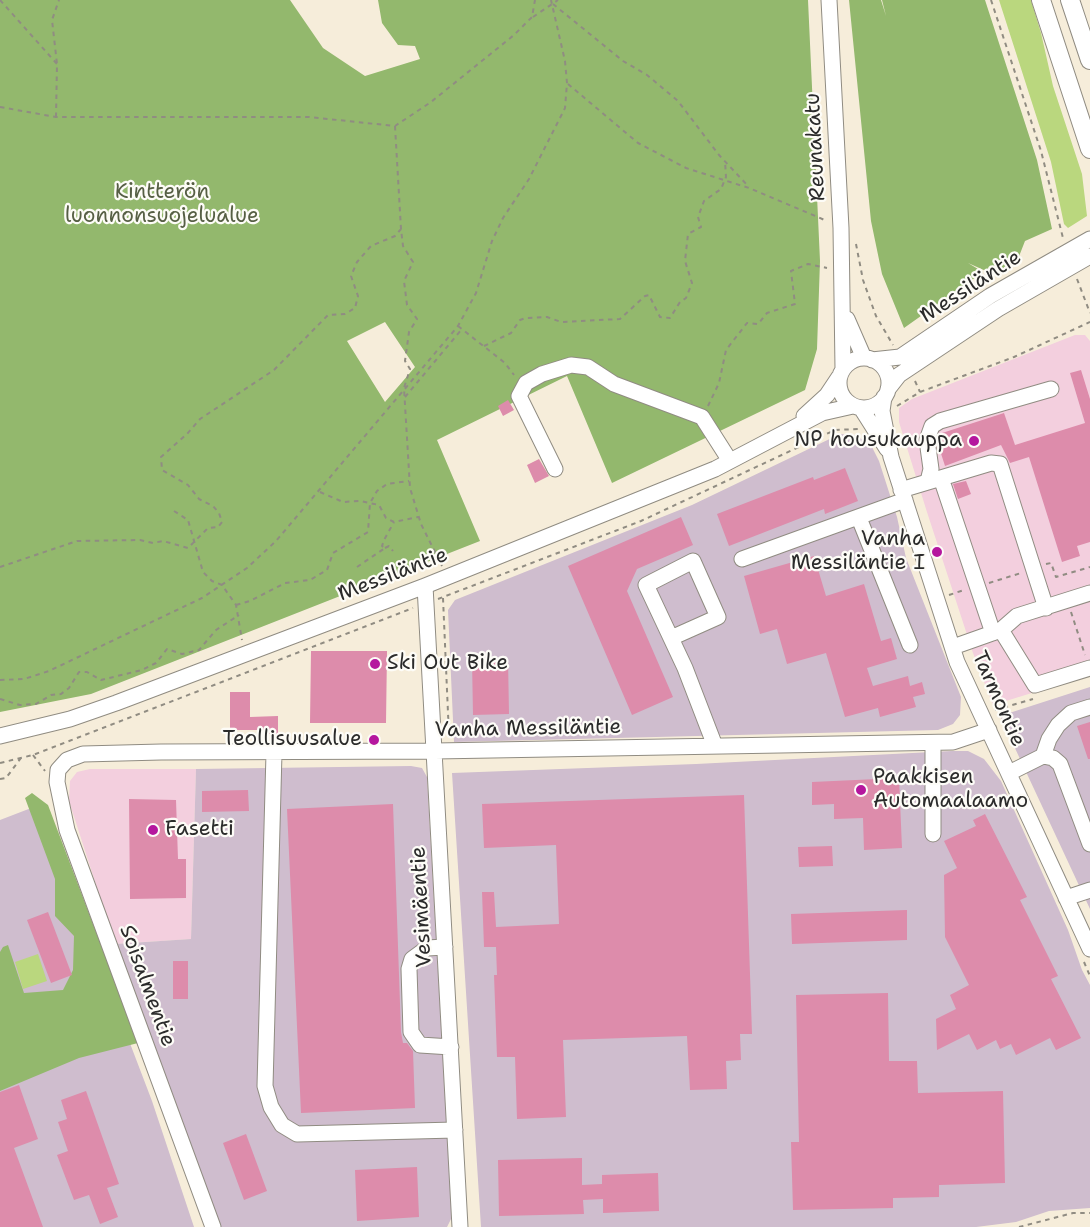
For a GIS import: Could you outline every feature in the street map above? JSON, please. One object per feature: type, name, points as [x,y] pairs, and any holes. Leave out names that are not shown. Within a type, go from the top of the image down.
[{"type":"main road","points":[[1041,0],[1090,149]]},
{"type":"main road","points":[[1070,0],[1090,60]]},
{"type":"street","name":"Reunakatu","points":[[829,0],[841,227],[841,373]]},
{"type":"street","name":"Messiläntie","points":[[886,393],[904,363],[990,296],[1090,239]]},
{"type":"street","name":"Messiläntie","points":[[868,359],[904,363],[1090,256]]},
{"type":"street","name":"Reunakatu","points":[[842,292],[849,327],[868,359]]},
{"type":"street","points":[[868,359],[884,368],[886,393],[873,406],[857,407],[841,394],[841,373],[849,363],[868,359]]},
{"type":"street","points":[[555,469],[519,396],[526,382],[542,374],[571,365],[588,368],[614,384],[649,400],[702,417],[730,461]]},
{"type":"street","name":"Messiläntie","points":[[791,428],[827,395],[841,373]]},
{"type":"street","points":[[1052,389],[940,421],[932,426],[927,440],[935,480],[997,631],[1035,685],[1089,668]]},
{"type":"street","name":"Tarmontie","points":[[886,393],[882,411],[891,457],[952,647],[1090,949]]},
{"type":"street","name":"Messiläntie","points":[[0,736],[70,719],[425,586],[704,473],[828,410],[857,407]]},
{"type":"street","name":"Tarmontie","points":[[857,407],[891,457]]},
{"type":"street","points":[[742,559],[859,518],[935,480],[991,463],[1000,464],[1046,608]]},
{"type":"street","points":[[859,518],[910,645]]},
{"type":"street","points":[[671,638],[718,617],[693,561],[646,585],[671,638],[715,746]]},
{"type":"street","name":"Vesimäentie","points":[[425,586],[442,751],[445,947],[460,1227]]},
{"type":"street","points":[[952,647],[997,631],[1017,616],[1090,594]]},
{"type":"street","points":[[1043,756],[1049,739],[1058,725],[1071,713],[1090,707]]},
{"type":"street","name":"Vanha Messiläntie","points":[[57,776],[58,770],[67,760],[83,754],[933,743],[953,742],[989,730]]},
{"type":"street","points":[[933,743],[933,834]]},
{"type":"street","points":[[274,753],[265,1086],[271,1107],[282,1125],[297,1134],[455,1130]]},
{"type":"street","points":[[1009,773],[1043,756],[1053,758],[1065,772],[1090,844]]},
{"type":"street","name":"Soisalmentie","points":[[57,776],[58,799],[66,830],[213,1227]]},
{"type":"street","points":[[1066,898],[1090,890]]},
{"type":"street","points":[[445,947],[427,948],[412,959],[409,969],[411,1032],[420,1045],[451,1047]]},
{"type":"path","points":[[0,0],[57,64]]},
{"type":"path","points":[[56,117],[57,64],[52,20],[59,0]]},
{"type":"path","points":[[532,17],[535,0]]},
{"type":"path","points":[[405,398],[460,328],[476,293],[492,242],[503,218],[529,179],[565,108],[567,83],[551,0]]},
{"type":"path","points":[[0,106],[56,117],[309,117],[395,126],[431,102],[532,17],[558,0]]},
{"type":"path","points":[[991,0],[1041,151],[1065,244]]},
{"type":"path","points":[[553,4],[623,61],[647,75],[678,101],[724,161],[749,188]]},
{"type":"path","points":[[567,83],[638,143],[686,168],[749,188],[841,227]]},
{"type":"path","points":[[395,126],[403,246],[413,262],[404,281],[407,305],[417,319],[409,332],[405,361],[410,369],[404,388],[410,481],[418,517],[448,576]]},
{"type":"path","points":[[484,346],[511,333],[520,320],[526,318],[547,317],[561,321],[620,319],[640,300],[649,295],[660,317],[670,318],[680,302],[686,298],[692,283],[685,261],[688,234],[701,227],[698,217],[704,201],[720,191],[724,180],[724,161]]},
{"type":"path","points":[[0,567],[77,541],[140,540],[153,543],[164,541],[188,548],[208,528],[218,527],[222,522],[219,513],[213,506],[199,499],[188,485],[162,470],[161,457],[200,419],[274,370],[328,315],[345,314],[355,308],[358,296],[351,276],[357,262],[371,246],[395,236],[401,229]]},
{"type":"path","points":[[855,236],[866,289],[876,316],[920,392]]},
{"type":"path","points":[[702,417],[719,383],[726,350],[747,323],[758,324],[767,313],[795,304],[791,271],[808,264],[842,271]]},
{"type":"path","points":[[1075,272],[1090,313]]},
{"type":"path","points":[[460,328],[505,363]]},
{"type":"path","points":[[0,680],[24,679],[49,671],[202,598],[247,568],[276,541],[404,388],[460,328]]},
{"type":"path","points":[[236,605],[250,601],[269,589],[285,583],[310,580],[327,570],[333,553],[368,532],[370,503],[377,490],[387,484],[410,481]]},
{"type":"path","points":[[319,491],[343,502],[379,505],[386,518],[394,522],[418,517]]},
{"type":"path","points":[[174,511],[188,520],[203,572],[212,581],[222,585],[236,605],[246,654]]},
{"type":"path","points":[[385,548],[382,546],[384,540],[394,522]]},
{"type":"path","points":[[357,567],[388,546],[393,550]]},
{"type":"path","points":[[1060,576],[1089,668]]},
{"type":"path","points":[[442,597],[442,751]]},
{"type":"path","points":[[0,699],[20,705],[36,704],[51,695],[61,694],[69,688],[79,672],[87,672],[101,680],[119,678],[154,664],[167,649],[182,654],[199,650],[216,630],[239,615]]},
{"type":"path","points":[[33,755],[41,770],[57,776]]},
{"type":"path","points":[[0,779],[6,778],[21,758]]},
{"type":"path","points":[[1019,1227],[1073,1213],[1090,1213]]},
{"type":"shaded area","points":[[1075,335],[1085,335],[1090,341],[1090,675],[993,705],[973,653],[926,509],[899,422],[899,408],[912,399]]},
{"type":"shaded area","points":[[840,434],[855,435],[871,445],[879,461],[897,517],[906,558],[961,697],[960,715],[953,724],[938,730],[454,742],[448,610],[455,600],[692,505]]},
{"type":"shaded area","points":[[1090,687],[1090,909],[1000,716]]},
{"type":"shaded area","points":[[968,751],[984,759],[1001,781],[1068,930],[1082,970],[1090,985],[1090,1208],[1049,1211],[1016,1222],[976,1227],[481,1227],[452,773]]},
{"type":"shaded area","points":[[411,766],[422,768],[427,777],[452,1217],[447,1227],[220,1227],[115,944],[191,939],[196,769]]},
{"type":"shaded area","points":[[90,769],[196,769],[191,939],[115,944],[69,801],[70,781],[77,772]]},
{"type":"shaded area","points":[[39,805],[152,1101],[194,1227],[0,1227],[0,820]]},
{"type":"green space","name":"Kintterön luonnonsuojelualue","points":[[0,0],[290,0],[323,48],[365,76],[420,59],[415,46],[398,45],[382,23],[378,0],[808,0],[820,261],[817,349],[805,390],[612,483],[567,376],[437,440],[480,541],[91,694],[0,712]],"holes":[[[385,322],[415,367],[385,402],[347,341]]]},
{"type":"green space","points":[[849,0],[881,0],[886,16],[882,0],[985,0],[1037,160],[1052,229],[1025,241],[1016,264],[1008,268],[986,271],[968,263],[983,272],[904,328],[882,274],[871,221]]},
{"type":"green space","points":[[999,0],[1031,0],[1041,33],[1053,86],[1082,174],[1087,216],[1068,228],[1064,224],[1051,162]]},
{"type":"green space","points":[[32,793],[48,805],[138,1043],[79,1058],[0,1091],[0,952],[3,947],[8,945],[24,993],[63,990],[73,970],[74,936],[55,916],[55,879],[25,798]]},
{"type":"green space","points":[[38,954],[47,981],[23,989],[15,962]]},
{"type":"building","points":[[1081,370],[1090,399],[1090,542],[1077,546],[1080,556],[1062,562],[1029,457],[1010,463],[1001,445],[945,466],[937,441],[939,434],[1004,413],[1015,445],[1085,423],[1070,373]]},
{"type":"building","points":[[508,400],[514,410],[503,416],[498,406]]},
{"type":"building","points":[[539,459],[549,476],[535,483],[527,465]]},
{"type":"building","points":[[845,468],[858,501],[825,514],[824,509],[729,546],[717,514],[813,477],[814,480]]},
{"type":"building","points":[[966,481],[971,494],[958,499],[953,484]]},
{"type":"building","points":[[681,517],[693,545],[637,569],[627,591],[673,697],[632,715],[568,566]]},
{"type":"building","points":[[814,556],[826,596],[864,584],[881,641],[891,638],[897,659],[867,668],[873,686],[908,676],[910,686],[922,682],[925,694],[913,697],[916,707],[880,717],[878,708],[845,717],[826,653],[787,664],[777,629],[760,634],[744,576]]},
{"type":"building","points":[[311,651],[387,651],[386,723],[310,723]]},
{"type":"building","points":[[508,659],[509,714],[473,715],[472,660]]},
{"type":"building","points":[[230,692],[250,692],[250,717],[278,716],[278,734],[265,734],[265,730],[230,730]]},
{"type":"building","points":[[1090,722],[1090,759],[1088,759],[1077,726]]},
{"type":"building","points":[[899,778],[902,848],[864,850],[863,818],[834,819],[834,804],[812,805],[812,782]]},
{"type":"building","points":[[248,790],[249,811],[202,812],[202,791]]},
{"type":"building","points":[[744,795],[752,1034],[740,1034],[741,1060],[726,1061],[727,1089],[690,1090],[687,1036],[563,1040],[566,1117],[517,1119],[515,1057],[497,1057],[494,975],[497,975],[496,947],[484,947],[482,892],[494,892],[496,927],[559,924],[556,845],[484,848],[482,804]]},
{"type":"building","name":"Fasetti","points":[[129,799],[176,800],[178,859],[186,859],[186,898],[130,899]]},
{"type":"building","points":[[393,804],[401,1032],[403,1043],[407,1043],[413,1051],[415,1108],[301,1113],[287,809]]},
{"type":"building","points":[[985,814],[1027,897],[1020,900],[1058,976],[1051,979],[1081,1038],[1056,1050],[1050,1038],[1016,1055],[1011,1044],[1000,1049],[996,1040],[977,1050],[969,1034],[937,1050],[936,1019],[956,1009],[950,995],[969,985],[945,937],[944,875],[957,868],[944,841],[976,826],[973,820]]},
{"type":"building","points":[[832,846],[833,866],[799,867],[798,847]]},
{"type":"building","points":[[907,910],[907,940],[792,944],[791,914]]},
{"type":"building","points":[[48,912],[72,975],[51,983],[27,920]]},
{"type":"building","points":[[173,961],[188,961],[188,999],[173,999]]},
{"type":"building","points":[[888,993],[889,1061],[917,1061],[918,1093],[1003,1091],[1005,1183],[939,1185],[939,1197],[893,1198],[893,1208],[793,1210],[791,1142],[799,1142],[796,995]]},
{"type":"building","points":[[19,1085],[38,1139],[14,1148],[43,1227],[0,1227],[0,1092]]},
{"type":"building","points":[[86,1091],[119,1184],[107,1188],[118,1217],[100,1224],[89,1195],[74,1200],[57,1155],[68,1151],[58,1122],[67,1119],[61,1100]]},
{"type":"building","points":[[246,1134],[267,1191],[244,1200],[223,1143]]},
{"type":"building","points":[[582,1158],[582,1185],[602,1184],[602,1175],[658,1173],[659,1211],[603,1213],[603,1199],[583,1200],[584,1214],[499,1216],[498,1160]]},
{"type":"building","points":[[417,1167],[419,1217],[357,1221],[355,1170]]},
{"type":"place","name":"NP housukauppa","points":[[974,441]]},
{"type":"place","name":"Vanha Messiläntie I","points":[[937,552]]},
{"type":"place","name":"Ski Out Bike","points":[[375,664]]},
{"type":"place","name":"Teollisuusalue","points":[[374,740]]},
{"type":"place","name":"Paakkisen Automaalaamo","points":[[861,790]]},
{"type":"place","name":"Fasetti","points":[[153,830]]}]
